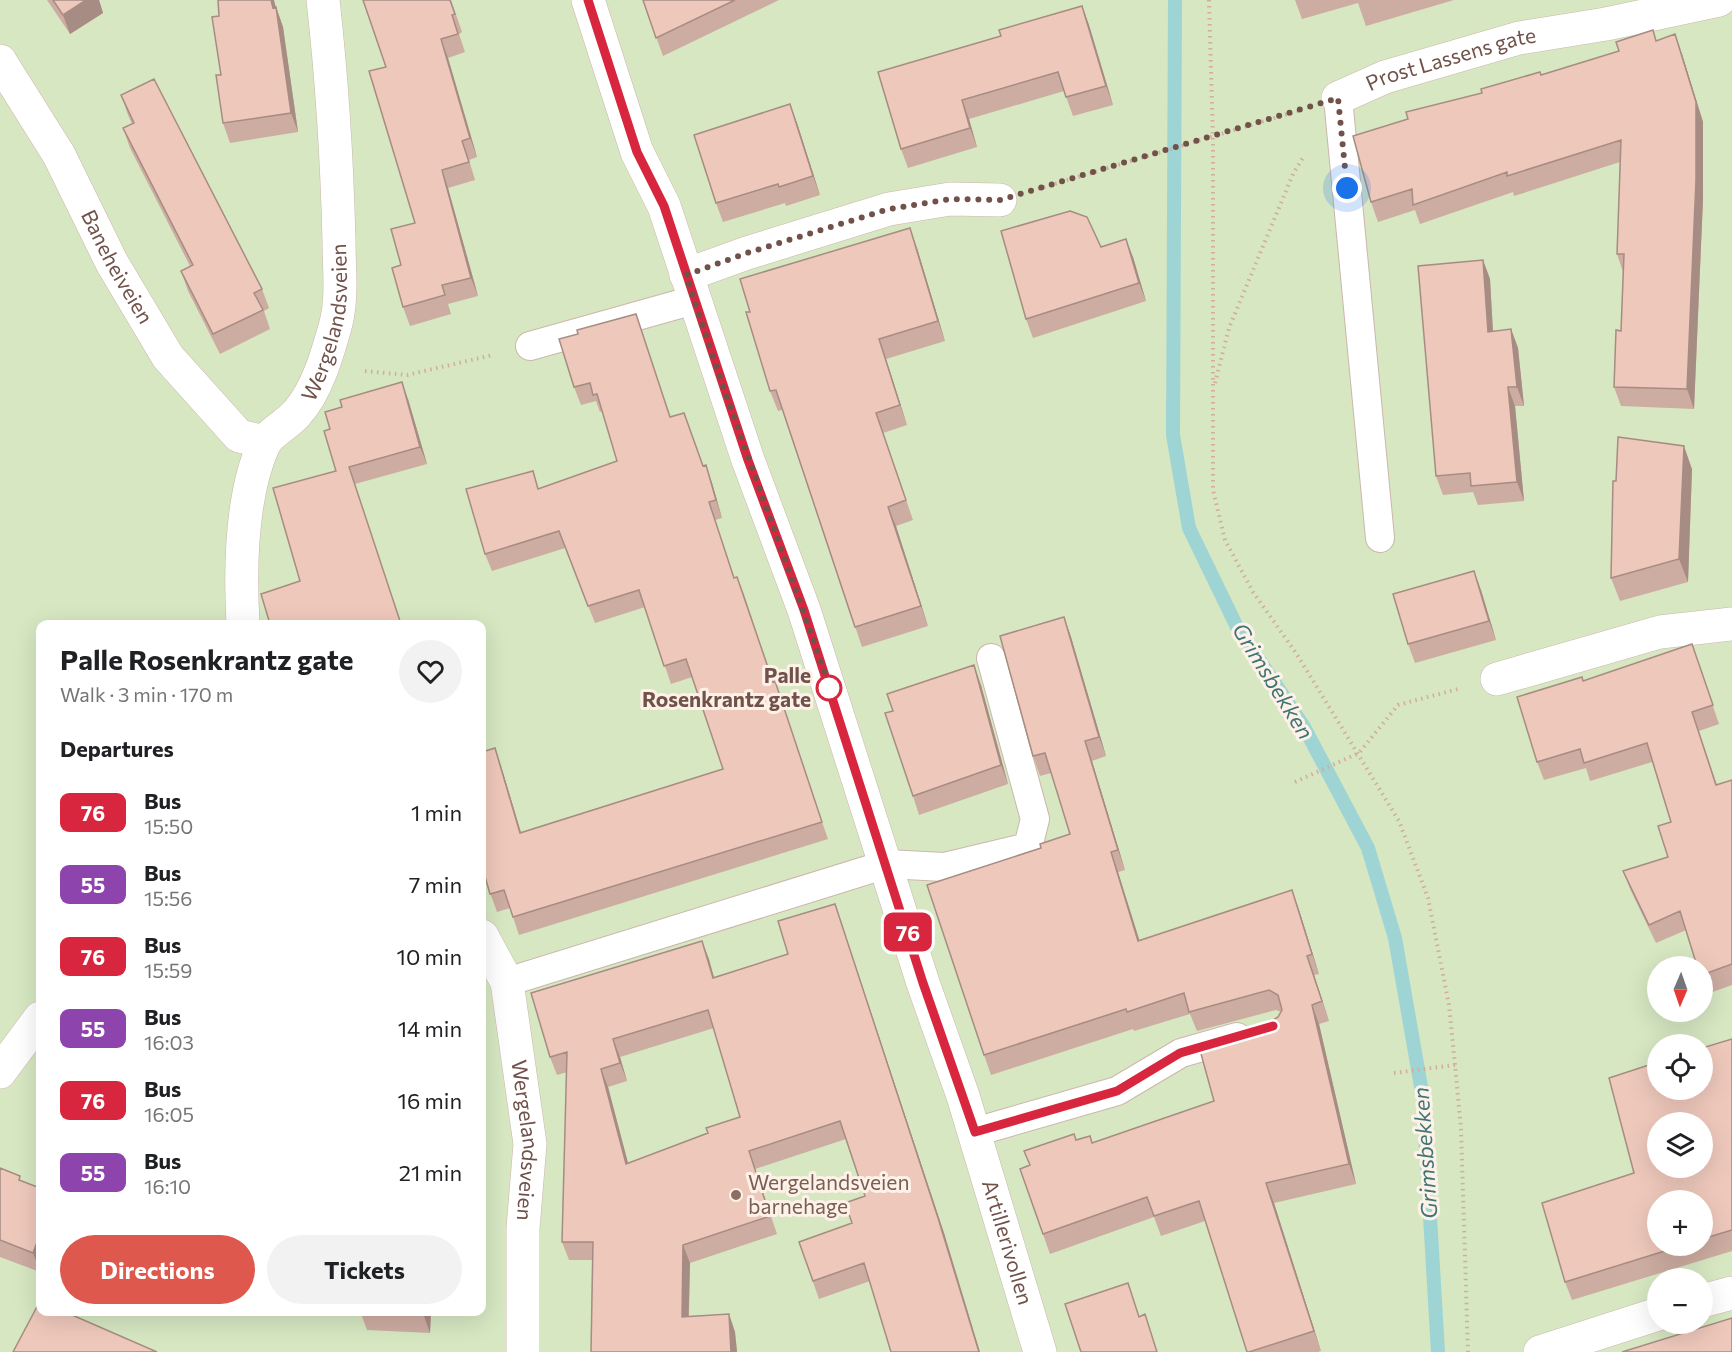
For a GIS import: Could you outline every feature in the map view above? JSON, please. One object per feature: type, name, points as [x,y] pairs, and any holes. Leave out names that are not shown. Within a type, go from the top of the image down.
[{"type":"street","name":"Wergelandsveien","points":[[265,442],[296,415],[309,397],[336,326],[340,304],[338,192],[332,80],[323,0]]},
{"type":"street","name":"Artillerivollen","points":[[588,0],[637,152],[664,206],[748,460],[804,610],[887,864],[923,983],[975,1132],[1040,1352]]},
{"type":"street","name":"Prost Lassens gate","points":[[1338,98],[1385,77],[1519,38],[1606,24],[1719,0]]},
{"type":"street","name":"Baneheiveien","points":[[0,61],[59,155],[112,263],[168,357],[239,436],[265,442]]},
{"type":"street","points":[[690,287],[747,253],[889,209],[950,199],[1000,200]]},
{"type":"street","points":[[243,620],[241,586],[244,546],[252,482],[265,442]]},
{"type":"street","points":[[1497,679],[1660,632],[1732,624]]},
{"type":"street","name":"Wergelandsveien","points":[[486,943],[507,982],[530,1144],[523,1228],[523,1352]]},
{"type":"street","points":[[0,1072],[36,1023]]},
{"type":"street","points":[[1713,1298],[1732,1293]]},
{"type":"street","points":[[1540,1352],[1647,1318]]},
{"type":"lane","points":[[1338,98],[1380,538]]},
{"type":"lane","points":[[530,346],[690,287]]},
{"type":"lane","points":[[507,982],[887,864],[944,867],[1028,847],[1035,819],[992,658]]},
{"type":"lane","points":[[975,1132],[1117,1091],[1180,1053],[1263,1029]]},
{"type":"path","points":[[1209,0],[1213,138],[1213,490],[1225,540],[1253,592],[1359,753],[1399,821],[1428,898],[1449,1005],[1461,1129],[1468,1352]]},
{"type":"path","points":[[1000,200],[1213,138],[1338,98]]},
{"type":"path","points":[[1213,390],[1229,328],[1293,174],[1338,98]]},
{"type":"path","points":[[407,375],[530,346]]},
{"type":"path","points":[[1295,782],[1359,753],[1398,705],[1497,679]]},
{"type":"path","points":[[1394,1073],[1455,1065]]},
{"type":"green space","points":[[0,0],[1732,0],[1732,1352],[0,1352]]},
{"type":"building","points":[[53,0],[86,0],[63,15]]},
{"type":"building","points":[[218,0],[271,0],[273,8],[276,7],[291,113],[223,123],[216,75],[221,75],[212,17],[219,16]]},
{"type":"building","points":[[363,0],[450,0],[458,34],[441,39],[470,138],[462,141],[469,162],[442,170],[471,278],[442,285],[445,295],[403,307],[392,268],[401,265],[391,229],[415,223],[369,71],[386,67]]},
{"type":"building","points":[[643,0],[735,0],[656,38]]},
{"type":"building","points":[[1082,6],[1106,86],[1066,97],[1058,72],[962,100],[970,128],[901,149],[878,72],[1001,36],[999,30]]},
{"type":"building","points":[[1653,30],[1656,41],[1675,34],[1696,102],[1696,180],[1687,389],[1614,387],[1616,330],[1621,331],[1624,254],[1617,254],[1621,140],[1507,176],[1507,172],[1413,205],[1412,189],[1371,202],[1353,136],[1408,119],[1406,112],[1482,93],[1481,89],[1540,72],[1541,75],[1619,51],[1616,42]]},
{"type":"building","points":[[154,79],[262,289],[254,293],[263,310],[213,334],[181,271],[193,265],[123,128],[134,123],[121,95]]},
{"type":"building","points":[[790,104],[813,176],[716,203],[694,135]]},
{"type":"building","points":[[1070,211],[1087,217],[1101,247],[1126,239],[1139,283],[1026,319],[1001,231]]},
{"type":"building","points":[[910,228],[938,321],[879,339],[900,405],[876,413],[906,500],[888,507],[921,606],[855,627],[776,390],[770,391],[746,312],[750,312],[740,279]]},
{"type":"building","points":[[1483,260],[1488,332],[1511,329],[1517,387],[1508,387],[1517,482],[1471,486],[1470,473],[1436,476],[1418,266]]},
{"type":"building","points":[[636,314],[670,417],[684,413],[703,466],[706,465],[716,500],[709,502],[734,578],[737,577],[773,682],[775,681],[822,822],[513,917],[504,890],[490,894],[486,880],[486,751],[495,748],[520,833],[723,769],[686,659],[664,666],[639,590],[588,606],[559,531],[485,554],[466,489],[533,471],[538,489],[617,461],[597,394],[593,395],[590,383],[574,387],[559,339],[578,334],[577,330]]},
{"type":"building","points":[[402,382],[420,447],[349,467],[400,620],[269,620],[261,594],[300,581],[273,488],[336,471],[324,431],[330,429],[325,412],[342,407],[340,400]]},
{"type":"building","points":[[1618,437],[1684,446],[1679,559],[1611,578],[1613,481],[1616,481]]},
{"type":"building","points":[[1474,571],[1489,621],[1408,644],[1393,594]]},
{"type":"building","points":[[1064,617],[1099,737],[1085,741],[1118,850],[1111,852],[1138,941],[1292,890],[1312,954],[1307,956],[1322,1001],[1312,1005],[1349,1164],[1266,1183],[1314,1331],[1249,1352],[1247,1352],[1199,1201],[1154,1216],[1147,1197],[1043,1234],[1020,1169],[1030,1165],[1024,1151],[1074,1134],[1076,1140],[1090,1136],[1092,1143],[1214,1101],[1198,1043],[1270,1022],[1278,1017],[1282,1010],[1278,995],[1269,990],[1189,1012],[1184,993],[1127,1012],[1126,1009],[984,1055],[927,885],[1041,848],[1040,844],[1070,834],[1045,753],[1033,756],[1000,636]]},
{"type":"building","points":[[1692,644],[1713,705],[1692,712],[1716,785],[1732,780],[1732,964],[1713,971],[1713,956],[1694,956],[1680,911],[1649,925],[1623,871],[1668,857],[1658,826],[1671,822],[1647,743],[1584,763],[1580,749],[1537,762],[1517,697],[1582,677],[1583,681]]},
{"type":"building","points":[[974,665],[1001,765],[913,796],[885,713],[893,711],[887,694]]},
{"type":"building","points":[[835,904],[938,1218],[979,1352],[891,1352],[864,1263],[813,1281],[799,1242],[852,1223],[845,1203],[865,1196],[840,1121],[749,1151],[770,1216],[683,1245],[682,1317],[729,1314],[731,1352],[591,1352],[593,1242],[562,1242],[567,1052],[550,1057],[531,993],[702,941],[713,978],[788,954],[778,921]],"holes":[[[708,1010],[740,1117],[706,1128],[708,1133],[626,1164],[601,1069],[620,1063],[613,1039]]]},
{"type":"building","points":[[1732,1039],[1732,1230],[1713,1236],[1713,1190],[1647,1190],[1649,1256],[1565,1282],[1542,1203],[1634,1173],[1609,1078],[1647,1066],[1647,1100],[1713,1100],[1713,1045]]},
{"type":"building","points":[[0,1168],[20,1176],[19,1180],[36,1186],[36,1245],[33,1253],[0,1240]]},
{"type":"building","points":[[1128,1283],[1139,1317],[1145,1314],[1157,1352],[1081,1352],[1065,1304]]},
{"type":"building","points":[[36,1309],[36,1316],[74,1316],[157,1352],[13,1352]]},
{"type":"building","points":[[1732,1318],[1732,1352],[1622,1352],[1680,1334],[1713,1334],[1713,1324]]},
{"type":"waterway","name":"Grimsbekken","points":[[1175,0],[1173,435],[1189,528],[1236,625],[1304,727],[1368,848],[1395,938],[1423,1098],[1438,1352]]},
{"type":"bus line","name":"76","points":[[588,0],[637,152],[664,206],[748,460],[804,610],[887,864],[923,983],[975,1132],[1117,1091],[1180,1053],[1273,1026]]},
{"type":"place","name":"Palle Rosenkrantz gate","points":[[829,688]]},
{"type":"place","name":"Wergelandsveien barnehage","points":[[736,1195]]},
{"type":"route","points":[[829,688],[832,695],[804,610],[748,460],[686,275],[747,253],[889,209],[950,199],[1000,200],[1147,158],[1338,98],[1347,188]]}]
